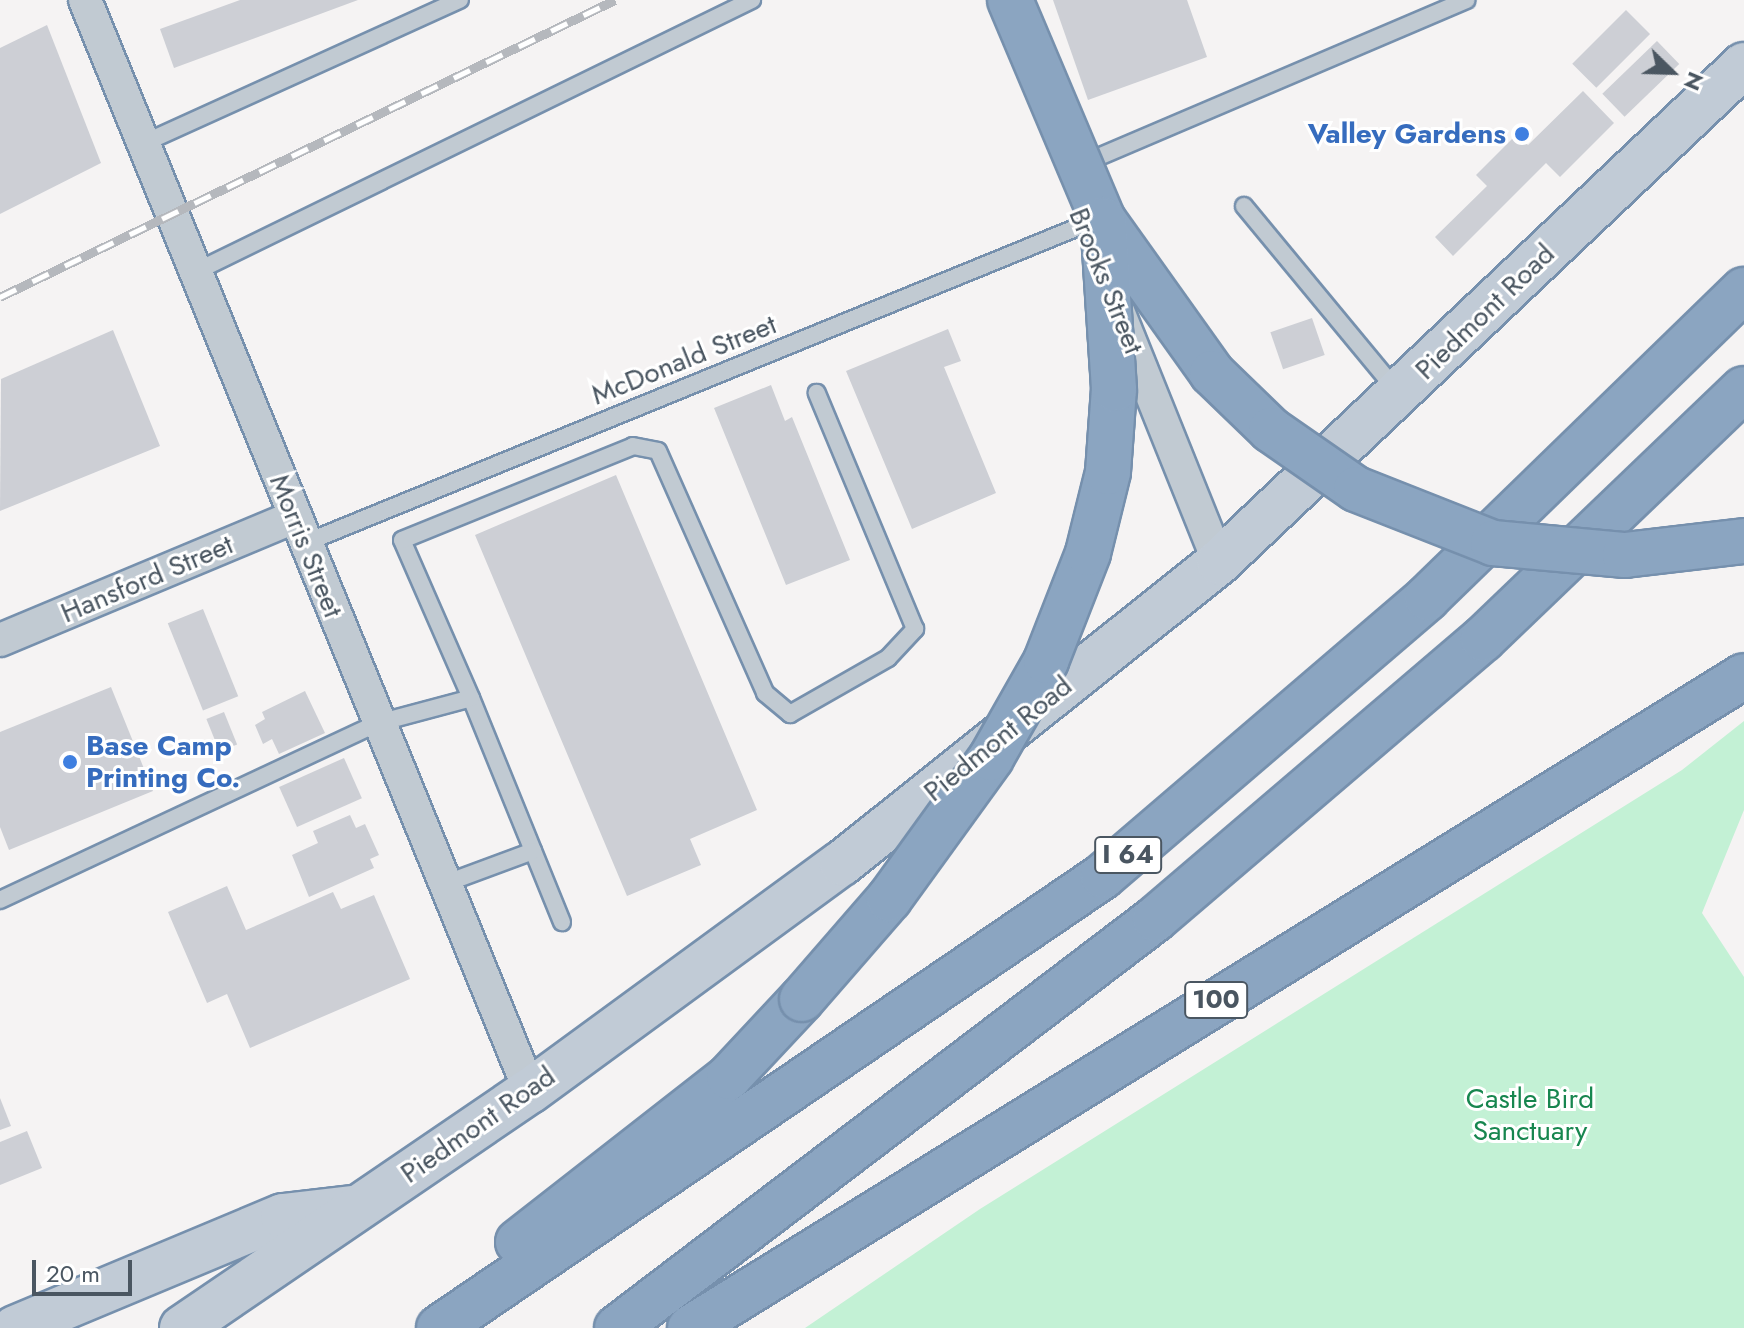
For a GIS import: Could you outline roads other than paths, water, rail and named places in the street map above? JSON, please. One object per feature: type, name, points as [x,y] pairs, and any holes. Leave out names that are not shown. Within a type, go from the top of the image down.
[{"type":"highway","points":[[408,1328],[729,1077],[889,899],[991,758],[1046,661],[1083,566],[1108,472],[1114,389],[1093,222],[1010,0]]},
{"type":"highway","points":[[1093,222],[1212,373],[1271,430],[1356,489],[1493,543],[1553,553],[1625,555],[1744,541]]},
{"type":"highway","name":"I 64","points":[[439,1328],[1103,876],[1427,598],[1744,290]]},
{"type":"highway","name":"I 64","points":[[617,1328],[1155,919],[1483,639],[1744,389]]},
{"type":"highway","name":"100","points":[[690,1328],[1744,676]]},
{"type":"street","name":"Morris Street","points":[[85,0],[530,1091]]},
{"type":"street","name":"Brooks Street","points":[[993,0],[1062,173],[1093,222],[1219,562]]},
{"type":"street","name":"Piedmont Road","points":[[182,1328],[530,1091],[842,863],[1219,562],[1744,65]]},
{"type":"street","name":"Hansford Street","points":[[0,640],[300,530]]},
{"type":"street","points":[[15,1328],[283,1216],[358,1207]]},
{"type":"lane","points":[[142,144],[460,0]]},
{"type":"lane","points":[[195,272],[752,0]]},
{"type":"lane","points":[[1062,173],[1467,0]]},
{"type":"lane","points":[[1244,206],[1399,394]]},
{"type":"lane","name":"McDonald Street","points":[[300,530],[1093,222]]},
{"type":"lane","points":[[562,922],[471,698],[402,540],[633,446],[658,451],[765,693],[790,714],[888,658],[915,629],[817,393]]},
{"type":"lane","points":[[0,900],[378,723],[471,698]]},
{"type":"lane","points":[[444,884],[533,851]]},
{"type":"railway","points":[[0,297],[615,0]]},
{"type":"place","name":"Valley Gardens","points":[[1522,134]]},
{"type":"place","name":"Base Camp Printing Co.","points":[[70,762]]},
{"type":"park label","name":"Castle Bird Sanctuary","points":[[1530,1115]]}]
